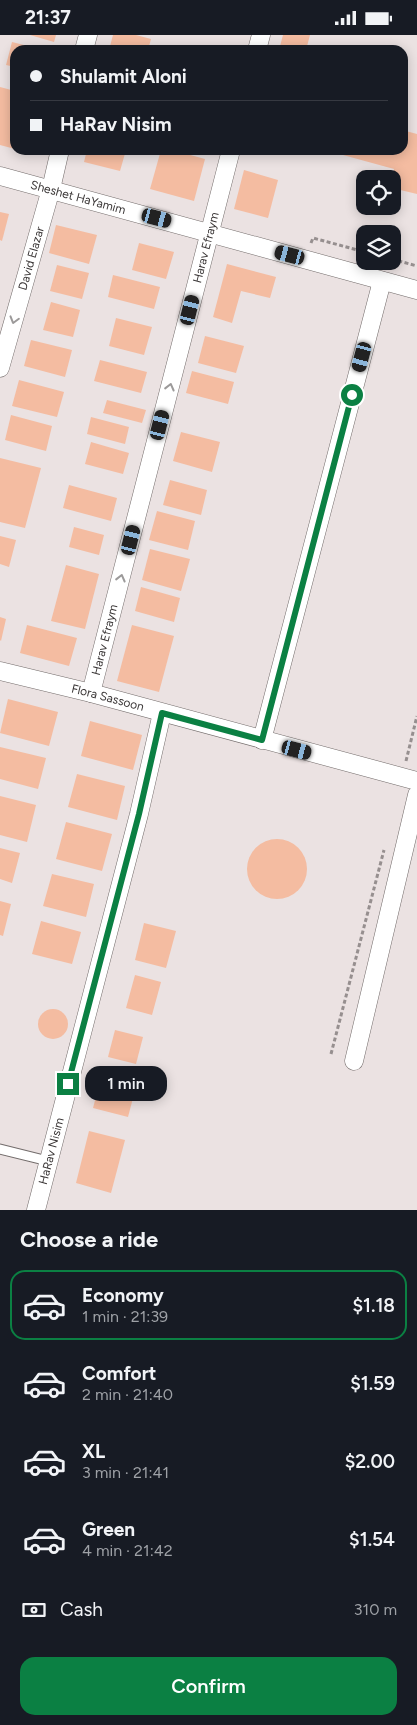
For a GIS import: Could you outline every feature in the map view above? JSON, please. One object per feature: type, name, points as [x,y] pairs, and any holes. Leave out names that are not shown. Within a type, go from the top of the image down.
[{"type":"street","name":"David Elazar","points":[[0,368],[59,155]]},
{"type":"street","name":"Harav Efraym","points":[[91,693],[230,155]]},
{"type":"street","name":"Sheshet HaYamim","points":[[0,175],[417,290]]},
{"type":"street","points":[[262,740],[382,281]]},
{"type":"street","name":"Flora Sassoon","points":[[1,675],[91,693],[410,780]]},
{"type":"street","name":"HaRav Nisim","points":[[36,1210],[139,814],[162,713]]},
{"type":"street","points":[[354,1061],[417,795]]},
{"type":"lane","points":[[0,1149],[48,1161]]},
{"type":"path","points":[[401,262],[417,266]]},
{"type":"path","points":[[410,780],[417,716]]},
{"type":"path","points":[[331,1054],[385,845]]},
{"type":"building","points":[[30,35],[56,35],[54,42]]},
{"type":"building","points":[[113,35],[136,35],[151,39],[149,45],[110,45]]},
{"type":"building","points":[[283,35],[310,35],[307,45],[280,45]]},
{"type":"building","points":[[12,42],[24,45],[11,45]]},
{"type":"building","points":[[10,50],[10,66],[6,65]]},
{"type":"building","points":[[0,87],[10,90],[10,148],[0,145]]},
{"type":"building","points":[[408,132],[417,134],[417,194],[401,190],[401,170],[394,170],[343,155],[408,155]]},
{"type":"building","points":[[86,155],[125,155],[120,171],[84,162]]},
{"type":"building","points":[[160,155],[190,155],[205,159],[194,201],[150,189]]},
{"type":"building","points":[[244,170],[278,180],[268,218],[234,209]]},
{"type":"building","points":[[0,212],[9,214],[2,241],[0,240]]},
{"type":"building","points":[[56,225],[97,235],[89,264],[49,253]]},
{"type":"building","points":[[139,243],[174,252],[166,279],[132,270]]},
{"type":"building","points":[[227,264],[276,277],[270,298],[241,291],[232,323],[213,317]]},
{"type":"building","points":[[57,265],[89,273],[82,299],[50,291]]},
{"type":"building","points":[[113,275],[160,287],[154,309],[108,297]]},
{"type":"building","points":[[51,302],[80,310],[73,337],[43,330]]},
{"type":"building","points":[[116,318],[152,327],[144,355],[109,346]]},
{"type":"building","points":[[205,336],[244,346],[236,373],[198,363]]},
{"type":"building","points":[[31,340],[72,350],[65,377],[24,366]]},
{"type":"building","points":[[100,360],[147,372],[141,393],[94,381]]},
{"type":"building","points":[[192,371],[234,382],[228,404],[186,393]]},
{"type":"building","points":[[19,380],[64,392],[57,417],[12,406]]},
{"type":"building","points":[[107,400],[146,410],[142,423],[103,413]]},
{"type":"building","points":[[11,415],[52,426],[46,451],[5,440]]},
{"type":"building","points":[[91,417],[129,427],[125,444],[87,434]]},
{"type":"building","points":[[181,432],[220,442],[212,472],[173,461]]},
{"type":"building","points":[[91,442],[129,453],[123,474],[85,464]]},
{"type":"building","points":[[0,458],[41,468],[25,528],[0,522]]},
{"type":"building","points":[[170,480],[207,490],[201,515],[163,505]]},
{"type":"building","points":[[69,485],[117,498],[111,521],[63,508]]},
{"type":"building","points":[[157,511],[195,521],[188,550],[149,540]]},
{"type":"building","points":[[74,527],[104,535],[99,555],[69,547]]},
{"type":"building","points":[[0,536],[16,540],[9,567],[0,564]]},
{"type":"building","points":[[150,549],[190,559],[181,591],[142,580]]},
{"type":"building","points":[[66,565],[99,574],[85,629],[51,621]]},
{"type":"building","points":[[141,587],[180,598],[174,622],[135,611]]},
{"type":"building","points":[[0,617],[6,619],[1,641],[0,640]]},
{"type":"building","points":[[27,625],[77,638],[69,666],[20,653]]},
{"type":"building","points":[[132,625],[174,636],[159,692],[117,681]]},
{"type":"building","points":[[8,699],[58,712],[49,746],[0,733]]},
{"type":"building","points":[[90,721],[142,735],[133,770],[81,756]]},
{"type":"building","points":[[0,747],[46,758],[38,789],[0,779]]},
{"type":"building","points":[[77,774],[125,786],[117,820],[68,807]]},
{"type":"building","points":[[0,796],[36,805],[27,842],[0,835]]},
{"type":"building","points":[[66,822],[112,834],[102,871],[56,859]]},
{"type":"building","points":[[271,839],[283,839],[294,844],[302,852],[307,863],[305,881],[294,894],[283,899],[271,899],[260,894],[252,886],[247,875],[247,863],[252,852],[260,844]]},
{"type":"building","points":[[0,848],[20,853],[12,883],[0,879]]},
{"type":"building","points":[[52,874],[94,884],[86,917],[43,906]]},
{"type":"building","points":[[0,901],[11,904],[3,936],[0,935]]},
{"type":"building","points":[[41,921],[81,932],[72,964],[32,954]]},
{"type":"building","points":[[144,923],[176,931],[166,968],[135,960]]},
{"type":"building","points":[[135,975],[161,982],[152,1015],[126,1008]]},
{"type":"building","points":[[53,1009],[64,1013],[68,1024],[64,1035],[53,1039],[42,1035],[38,1024],[42,1013]]},
{"type":"building","points":[[115,1030],[143,1037],[136,1064],[108,1057]]},
{"type":"building","points":[[103,1070],[138,1079],[128,1117],[93,1108]]},
{"type":"building","points":[[89,1131],[125,1140],[111,1193],[76,1183]]},
{"type":"route","points":[[68,1084],[139,814],[162,713],[262,740],[352,395]]}]
